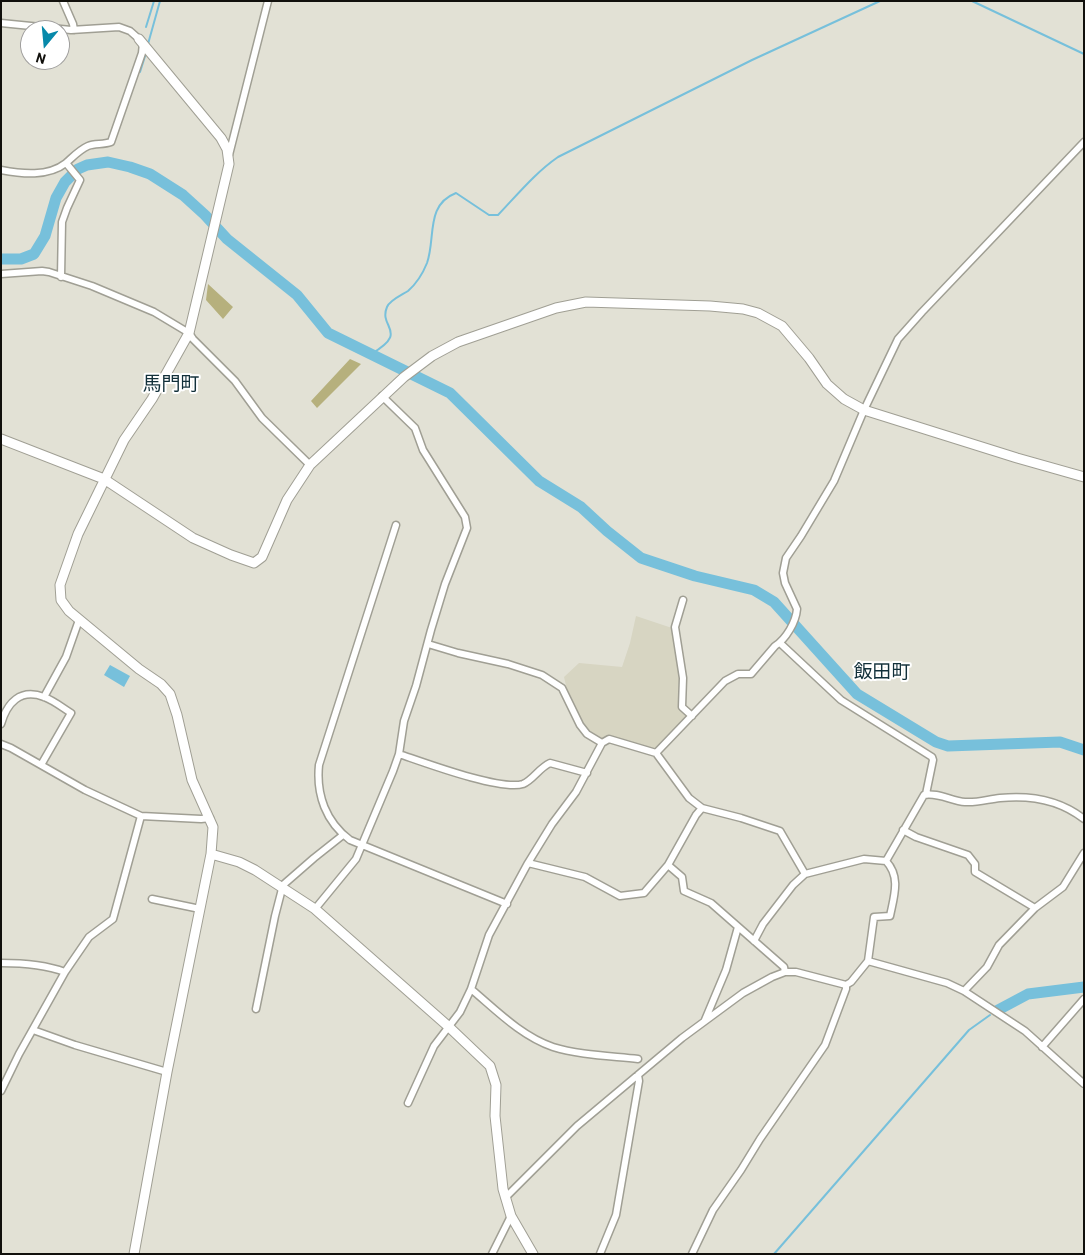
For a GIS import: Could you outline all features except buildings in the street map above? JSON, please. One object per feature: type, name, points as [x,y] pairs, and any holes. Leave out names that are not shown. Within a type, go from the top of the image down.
[{"type":"street","points":[[63,1],[74,30]]},
{"type":"street","points":[[228,156],[268,1]]},
{"type":"street","points":[[1,22],[74,30],[119,27],[130,31],[141,41],[221,138],[225,144],[229,164],[190,333],[152,399],[124,440],[104,479],[78,534],[60,585],[59,593],[63,604],[79,620],[139,669],[161,684],[170,694],[177,715],[192,780],[213,827],[211,854],[167,1072],[134,1254]]},
{"type":"street","points":[[1,170],[39,173],[49,171],[67,164],[77,152],[88,146],[111,142],[142,52],[141,41]]},
{"type":"street","points":[[656,753],[725,681],[738,674],[751,674],[775,646],[780,643],[790,629],[797,615],[795,603],[785,583],[783,573],[786,558],[834,481],[864,410],[903,332],[1084,142]]},
{"type":"street","points":[[61,277],[62,222],[66,208],[80,180],[67,164]]},
{"type":"street","points":[[1,274],[42,270],[92,286],[154,312],[190,333],[193,339],[235,381],[262,418],[310,465]]},
{"type":"street","points":[[1,439],[104,479],[193,538],[254,563],[262,557],[287,500],[310,465],[382,396],[432,356],[458,342],[556,308],[586,302],[710,306],[743,309],[758,313],[782,326],[799,344],[827,384],[844,399],[864,410],[1016,458],[1084,477]]},
{"type":"street","points":[[315,909],[356,859],[394,772],[404,721],[445,584],[467,528],[465,518],[423,450],[415,428],[382,396]]},
{"type":"street","points":[[396,526],[320,765],[318,784],[322,802],[331,821],[344,836],[361,846],[507,904]]},
{"type":"street","points":[[683,600],[675,626],[683,678],[682,707],[692,716]]},
{"type":"street","points":[[44,697],[66,657],[79,620]]},
{"type":"street","points":[[780,643],[841,700],[932,757],[926,794],[922,797],[886,861]]},
{"type":"street","points":[[428,644],[508,664],[542,675],[562,688],[580,724],[588,734],[602,743]]},
{"type":"street","points":[[1,724],[6,710],[14,699],[22,695],[44,697],[71,713],[41,765]]},
{"type":"street","points":[[408,1103],[434,1046],[460,1012],[471,989],[489,936],[528,863],[552,824],[576,792],[602,743],[608,739],[656,753],[689,798],[702,808],[780,831],[805,874]]},
{"type":"street","points":[[1,744],[85,790],[141,816],[210,818]]},
{"type":"street","points":[[399,754],[457,774],[504,784],[521,785],[539,769],[550,763],[587,773]]},
{"type":"street","points":[[926,794],[966,802],[1034,797],[1069,809],[1084,819]]},
{"type":"street","points":[[528,863],[585,877],[620,896],[644,893],[668,865],[696,815],[702,808]]},
{"type":"street","points":[[1,1091],[32,1030],[65,972],[89,937],[113,919],[141,816]]},
{"type":"street","points":[[903,830],[916,837],[968,854],[976,864],[975,872],[1035,908]]},
{"type":"street","points":[[256,1009],[275,916],[284,885],[296,872],[344,836]]},
{"type":"street","points":[[964,991],[986,966],[999,945],[1035,908],[1063,887],[1084,853]]},
{"type":"street","points":[[211,854],[239,862],[256,870],[315,909],[449,1026],[490,1066],[496,1085],[495,1116],[505,1198],[511,1216],[533,1254]]},
{"type":"street","points":[[505,1198],[577,1126],[682,1038],[743,993],[772,977],[786,972],[796,972],[846,985],[852,982],[868,961],[874,916],[890,916],[896,881],[890,866],[886,861],[864,859],[805,874],[793,885],[763,924],[754,941]]},
{"type":"street","points":[[668,865],[682,877],[684,891],[711,903],[784,968],[786,972]]},
{"type":"street","points":[[152,899],[200,909]]},
{"type":"street","points":[[704,1022],[726,970],[738,927]]},
{"type":"street","points":[[868,961],[946,982],[964,991],[1025,1031],[1084,1084]]},
{"type":"street","points":[[1,963],[18,963],[65,972]]},
{"type":"street","points":[[692,1254],[713,1210],[825,1045],[846,985]]},
{"type":"street","points":[[471,989],[518,1029],[553,1047],[588,1054],[638,1059]]},
{"type":"street","points":[[1042,1047],[1084,1000]]},
{"type":"street","points":[[32,1030],[75,1045],[167,1072]]},
{"type":"street","points":[[600,1254],[616,1215],[639,1081],[638,1075]]},
{"type":"street","points":[[492,1254],[511,1216]]},
{"type":"shaded area","points":[[208,284],[233,307],[223,319],[206,300]]},
{"type":"shaded area","points":[[350,359],[361,364],[317,408],[311,401]]},
{"type":"shaded area","points":[[636,616],[672,628],[680,677],[680,709],[688,716],[655,751],[608,736],[602,740],[589,732],[569,698],[564,677],[579,663],[622,667]]},
{"type":"water","points":[[110,665],[130,676],[124,687],[104,675]]},
{"type":"waterway","points":[[146,27],[154,1]]},
{"type":"waterway","points":[[148,44],[160,1]]},
{"type":"waterway","points":[[371,354],[383,346],[391,335],[385,314],[387,307],[393,300],[411,288],[427,263],[433,223],[440,205],[446,198],[456,193],[489,215],[498,215],[534,177],[558,157],[752,60],[880,1]]},
{"type":"waterway","points":[[972,1],[1084,54]]},
{"type":"waterway","points":[[140,72],[146,53]]},
{"type":"waterway","points":[[1,259],[21,259],[34,254],[45,236],[56,198],[65,182],[78,169],[87,165],[108,162],[150,174],[183,195],[227,239],[297,295],[328,333],[450,393],[539,481],[581,507],[641,558],[695,576],[754,590],[774,602],[857,694],[936,742],[948,746],[1060,742],[1084,750]]},
{"type":"waterway","points":[[998,1010],[1028,994],[1084,987]]},
{"type":"waterway","points":[[774,1254],[969,1030],[990,1015]]},
{"type":"district","name":"馬門町","points":[[171,384]]},
{"type":"district","name":"飯田町","points":[[882,672]]}]
